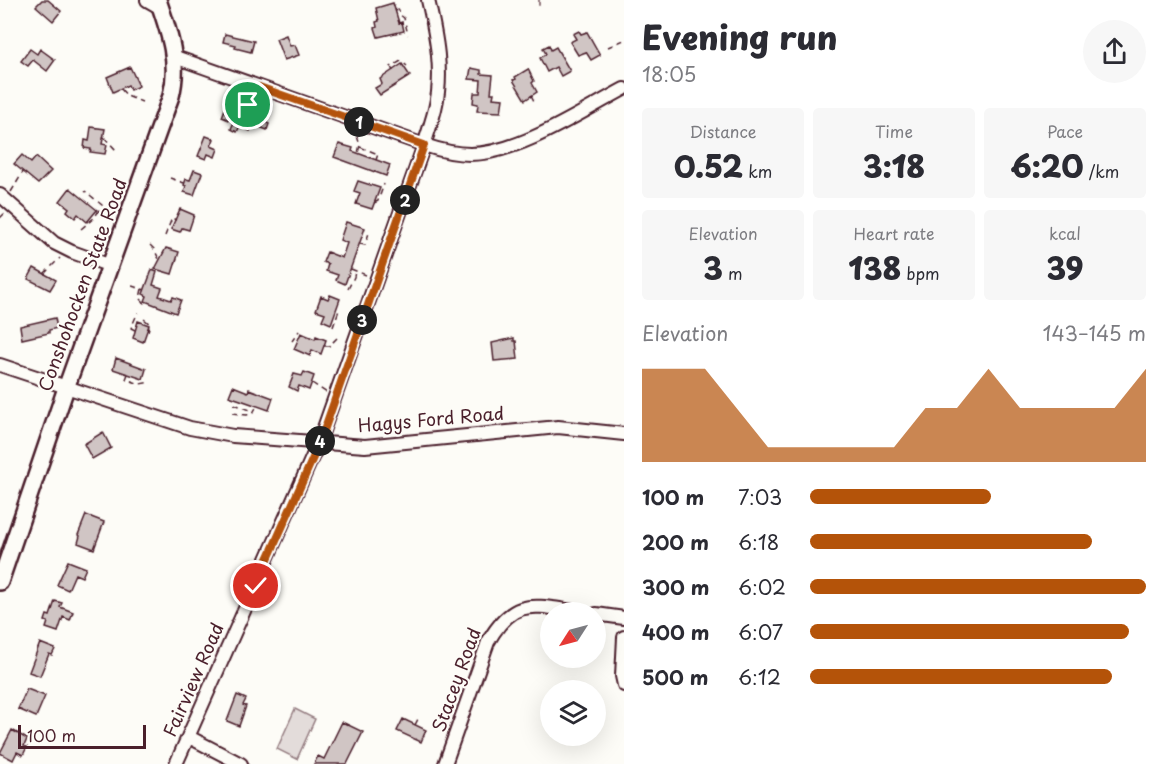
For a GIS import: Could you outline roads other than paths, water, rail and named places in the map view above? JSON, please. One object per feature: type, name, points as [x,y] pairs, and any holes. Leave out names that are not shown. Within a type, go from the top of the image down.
[{"type":"main road","name":"Conshohocken State Road","points":[[0,582],[66,388],[171,96],[175,77],[174,57],[170,36],[159,4]]},
{"type":"street","points":[[147,0],[159,4]]},
{"type":"street","name":"Fairview Road","points":[[176,764],[320,442],[424,145],[436,108],[439,81],[435,28],[428,0]]},
{"type":"street","points":[[174,57],[424,145],[444,151],[471,154],[500,150],[528,140],[624,89]]},
{"type":"street","points":[[3,197],[45,236],[65,249],[111,266]]},
{"type":"street","name":"Hagys Ford Road","points":[[0,365],[210,433],[365,446],[558,427],[624,434]]},
{"type":"street","name":"Stacey Road","points":[[445,764],[488,642],[498,625],[512,612],[528,605],[540,607]]},
{"type":"street","points":[[606,615],[624,618]]},
{"type":"street","points":[[624,637],[622,676],[624,684]]},
{"type":"street","points":[[189,737],[241,764]]},
{"type":"waterway","points":[[539,0],[539,5]]}]
